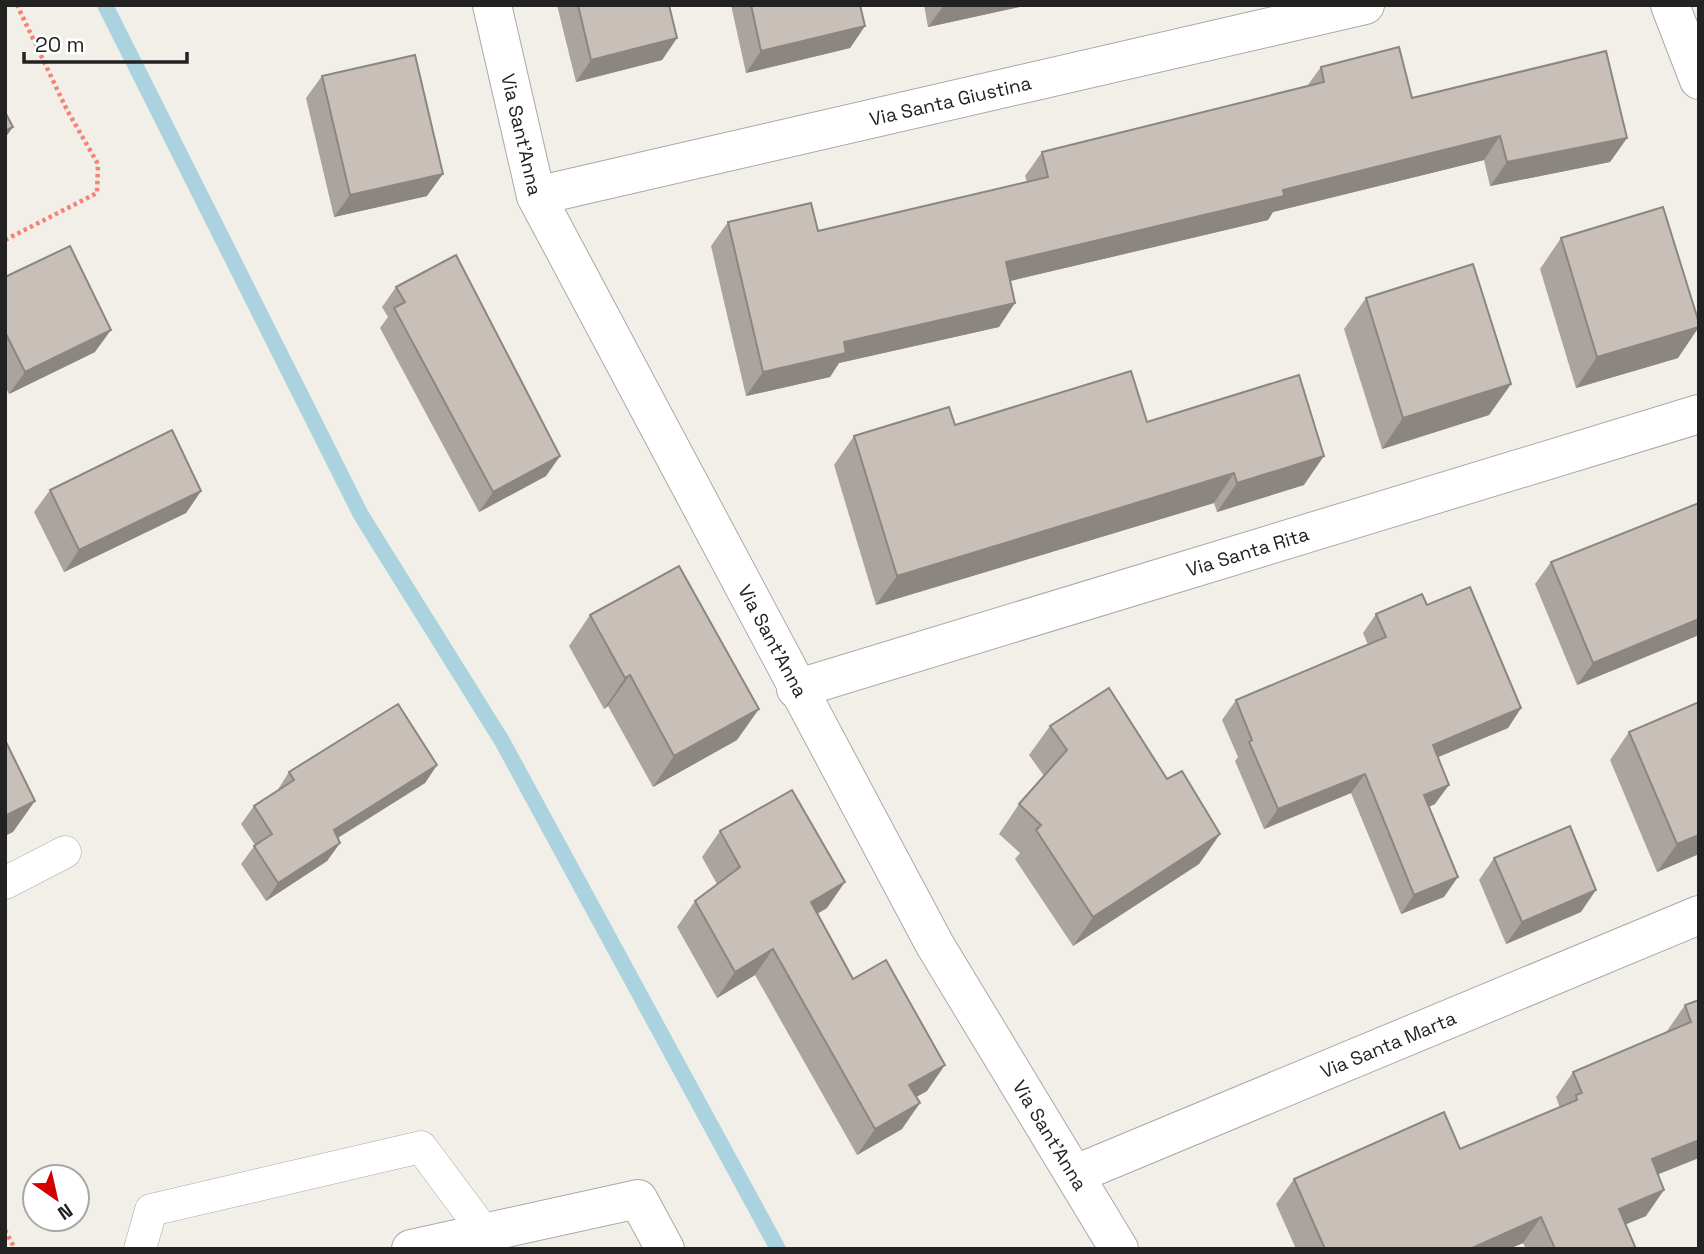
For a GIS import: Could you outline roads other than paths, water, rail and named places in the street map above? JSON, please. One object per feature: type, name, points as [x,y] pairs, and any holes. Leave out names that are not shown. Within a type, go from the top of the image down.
[{"type":"street","name":"Via Sant'Anna","points":[[492,5],[536,196],[796,689],[935,945],[1119,1249]]},
{"type":"street","name":"Via Santa Giustina","points":[[536,196],[1365,5]]},
{"type":"street","points":[[1670,5],[1699,80]]},
{"type":"street","name":"Via Santa Rita","points":[[796,689],[1699,414]]},
{"type":"street","name":"Via Santa Marta","points":[[1076,1174],[1699,915]]},
{"type":"street","points":[[411,1249],[638,1199],[665,1249]]},
{"type":"lane","points":[[5,883],[65,852]]},
{"type":"lane","points":[[140,1249],[151,1210],[421,1147],[485,1233]]},
{"type":"waterway","points":[[105,5],[361,515],[502,741],[778,1249]]}]
